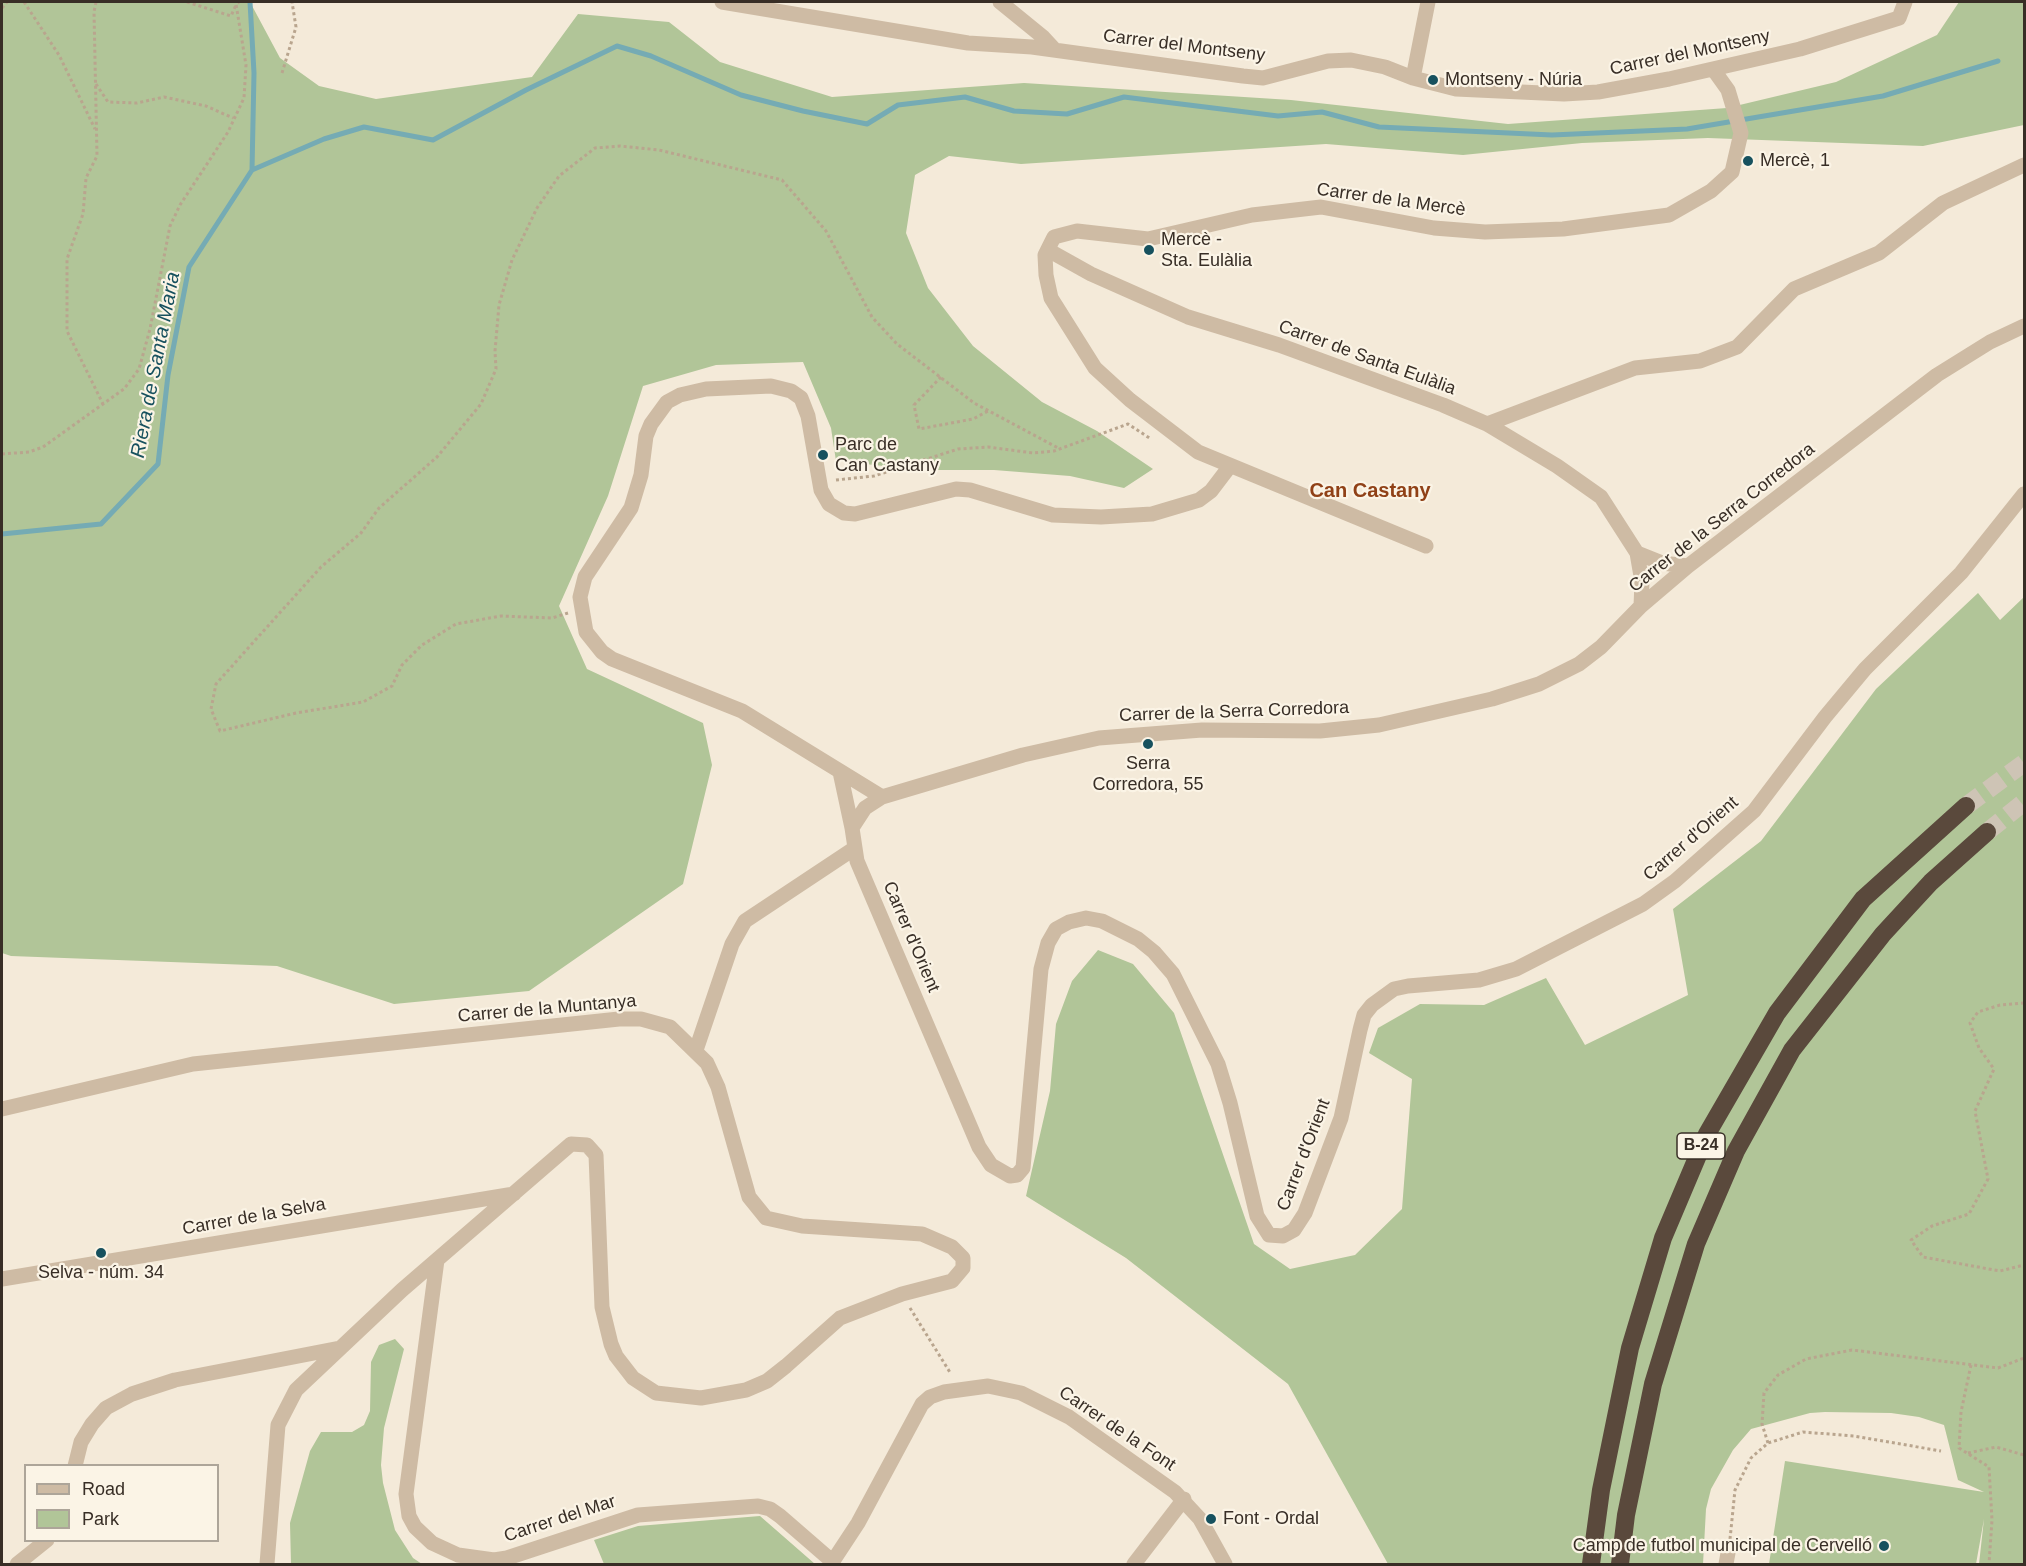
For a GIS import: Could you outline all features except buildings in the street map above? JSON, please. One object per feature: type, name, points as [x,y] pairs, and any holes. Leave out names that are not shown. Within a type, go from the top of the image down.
[{"type":"highway","name":"B-24","points":[[1591,1564],[1601,1490],[1630,1348],[1663,1238],[1707,1134],[1777,1013],[1863,899],[1966,807]]},
{"type":"highway","name":"B-24","points":[[1620,1564],[1626,1515],[1653,1384],[1696,1244],[1736,1151],[1792,1050],[1883,934],[1931,882],[1987,832]]},
{"type":"street","name":"Carrer del Montseny","points":[[722,2],[968,43],[1055,50],[1263,78],[1328,62],[1351,60],[1385,67],[1413,78],[1456,89],[1564,94],[1598,92],[1713,69],[1876,27],[1899,18],[1905,2]]},
{"type":"street","points":[[1000,2],[1043,37],[1055,50]]},
{"type":"street","points":[[1413,78],[1428,2]]},
{"type":"street","name":"Carrer de la Mercè","points":[[1048,250],[1054,237],[1077,231],[1148,239],[1252,215],[1321,207],[1434,228],[1485,232],[1563,229],[1669,215],[1711,191],[1732,172],[1741,133],[1728,90],[1713,69]]},
{"type":"street","points":[[1487,424],[1635,368],[1700,361],[1737,347],[1794,289],[1879,253],[1943,203],[2025,165]]},
{"type":"street","points":[[1048,250],[1045,255],[1046,275],[1051,298],[1095,368],[1130,400],[1198,452],[1426,546]]},
{"type":"street","name":"Carrer de Santa Eulàlia","points":[[1048,250],[1091,274],[1188,316],[1279,345],[1443,405],[1487,424],[1557,466],[1601,497],[1637,553],[1642,582],[1641,606]]},
{"type":"street","name":"Carrer de la Serra Corredora","points":[[882,797],[1023,755],[1099,738],[1202,730],[1343,729],[1412,719],[1492,699],[1539,684],[1579,664],[1601,647],[1641,606],[1688,566],[1937,375],[1990,342],[2025,326]]},
{"type":"street","points":[[852,828],[865,808],[882,797],[742,711],[612,659],[602,652],[586,632],[580,597],[585,578],[631,508],[651,424],[667,402],[680,395],[706,389],[771,386],[791,391],[801,398],[808,416],[821,490],[829,504],[844,513],[855,514],[956,489],[970,490],[1053,515],[1131,516],[1172,510],[1199,500],[1211,491],[1230,466]]},
{"type":"street","name":"Carrer d'Orient","points":[[840,772],[858,861],[975,1136],[991,1165],[1010,1176],[1017,1175],[1023,1168],[1041,969],[1048,943],[1056,929],[1069,922],[1086,918],[1102,921],[1138,939],[1154,952],[1173,974],[1218,1064],[1257,1216],[1269,1235],[1283,1236],[1294,1230],[1305,1214],[1348,1096],[1360,1030],[1364,1016],[1372,1005],[1394,989],[1479,980],[1516,969],[1642,904],[1675,881],[1755,811],[1825,717],[1865,669],[1961,573],[2025,494]]},
{"type":"street","points":[[1637,553],[1662,562],[1688,566]]},
{"type":"street","points":[[696,1050],[732,944],[745,921],[855,848]]},
{"type":"street","name":"Carrer de la Muntanya","points":[[2,1109],[193,1064],[619,1019],[640,1019],[670,1027],[707,1063],[718,1087],[749,1197],[766,1218],[777,1223],[802,1226],[922,1234],[945,1243],[961,1254],[963,1268],[956,1278],[902,1294],[840,1318],[766,1381],[746,1390],[701,1398],[669,1396],[645,1388],[633,1378],[616,1356],[611,1344],[602,1307],[598,1169],[594,1150],[587,1145],[571,1144],[437,1260],[296,1390],[278,1425],[267,1564]]},
{"type":"street","name":"Carrer de la Selva","points":[[2,1279],[514,1194]]},
{"type":"street","name":"Carrer del Mar","points":[[437,1260],[405,1494],[409,1516],[416,1527],[432,1543],[458,1555],[494,1560],[507,1558],[638,1515],[758,1506],[780,1516],[832,1563]]},
{"type":"street","points":[[76,1464],[81,1442],[92,1424],[106,1408],[132,1394],[175,1380],[340,1348]]},
{"type":"street","name":"Carrer de la Font","points":[[832,1563],[858,1523],[917,1410],[930,1397],[960,1388],[988,1386],[1005,1388],[1038,1400],[1069,1417],[1184,1499],[1208,1531],[1225,1564]]},
{"type":"street","points":[[1134,1564],[1184,1499]]},
{"type":"street","points":[[17,1564],[44,1542]]},
{"type":"path","points":[[2,9],[7,2]]},
{"type":"path","points":[[24,2],[59,55],[96,131]]},
{"type":"path","points":[[96,2],[94,12],[97,156],[86,178],[83,214],[67,259],[67,331],[103,404]]},
{"type":"path","points":[[187,2],[231,16],[237,3]]},
{"type":"path","points":[[282,73],[296,27],[292,2]]},
{"type":"path","points":[[2,454],[29,452],[43,447],[124,390],[139,369],[150,330],[170,226],[180,205],[228,132],[244,98],[246,65],[237,3]]},
{"type":"path","points":[[96,82],[108,102],[137,103],[164,97],[206,106],[233,118]]},
{"type":"path","points":[[581,610],[552,618],[501,616],[456,624],[422,645],[402,665],[392,686],[363,702],[287,715],[220,731],[211,709],[216,684],[321,567],[361,533],[379,508],[437,457],[481,404],[496,369],[495,351],[499,305],[512,260],[537,208],[560,176],[595,148],[620,146],[659,150],[782,180],[826,231],[872,317],[897,344],[987,411],[1060,449]]},
{"type":"path","points":[[941,377],[914,405],[919,429],[973,419],[987,411]]},
{"type":"path","points":[[819,480],[844,480],[874,476],[958,450],[988,447],[1032,453],[1060,449],[1128,424],[1154,441]]},
{"type":"path","points":[[2025,1003],[2000,1005],[1978,1012],[1970,1023],[1978,1048],[1994,1070],[1974,1111],[1988,1179],[1969,1214],[1932,1226],[1911,1240],[1923,1257],[2000,1271],[2025,1265]]},
{"type":"path","points":[[902,1294],[960,1388]]},
{"type":"path","points":[[1768,1443],[1762,1424],[1764,1394],[1778,1375],[1806,1359],[1852,1350],[1998,1368],[2025,1358]]},
{"type":"path","points":[[1971,1365],[1961,1412],[1959,1448],[1989,1467],[1992,1520],[1989,1564]]},
{"type":"path","points":[[1727,1559],[1735,1490],[1750,1458],[1768,1443],[1803,1432],[1854,1436],[1941,1451]]},
{"type":"path","points":[[1968,1454],[1996,1448],[2025,1455]]},
{"type":"green space","points":[[2,2],[250,2],[280,58],[319,86],[376,99],[532,77],[578,14],[669,22],[720,62],[832,97],[1024,83],[1291,100],[1508,124],[1727,108],[1836,82],[1937,35],[1959,2],[2024,2],[2024,125],[1923,146],[1708,138],[1582,143],[1463,155],[1326,144],[1021,164],[949,156],[915,175],[906,233],[928,288],[973,346],[1042,402],[1097,431],[1153,469],[1124,488],[1070,476],[994,470],[922,470],[836,461],[831,428],[803,362],[716,365],[643,386],[608,496],[559,606],[587,669],[703,723],[712,765],[683,884],[529,991],[394,1004],[277,966],[11,956],[2,953]]},
{"type":"green space","points":[[1978,593],[2000,620],[2024,597],[2024,1564],[1979,1564],[1984,1519],[1976,1564],[1769,1564],[1785,1461],[1984,1492],[1958,1480],[1944,1425],[1919,1417],[1891,1413],[1825,1412],[1810,1413],[1751,1429],[1733,1450],[1711,1489],[1706,1509],[1703,1564],[1388,1564],[1288,1384],[1126,1258],[1026,1196],[1050,1091],[1056,1024],[1072,981],[1098,950],[1133,964],[1174,1013],[1254,1244],[1290,1269],[1355,1255],[1402,1209],[1412,1079],[1369,1053],[1378,1028],[1420,1004],[1484,1005],[1546,978],[1585,1045],[1688,995],[1673,909],[1761,841],[1876,689]]},
{"type":"green space","points":[[395,1339],[404,1349],[384,1428],[381,1465],[383,1483],[395,1530],[413,1558],[422,1564],[291,1564],[290,1523],[310,1451],[321,1432],[352,1432],[364,1425],[370,1411],[371,1362],[379,1345]]},
{"type":"green space","points":[[760,1516],[815,1564],[604,1564],[594,1540],[638,1526]]},
{"type":"waterway","name":"Riera de Santa Maria","points":[[2,534],[101,524],[158,464],[168,375],[189,267],[252,170],[254,73],[250,2]]},
{"type":"waterway","points":[[252,170],[324,139],[364,127],[433,140],[526,90],[617,46],[651,56],[741,95],[867,124],[898,105],[965,97],[1014,111],[1067,114],[1124,97],[1278,116],[1322,112],[1379,127],[1552,135],[1687,129],[1883,96],[1998,61]]},
{"type":"tunnel","points":[[1966,806],[2024,763]]},
{"type":"tunnel","points":[[1987,832],[2024,802]]},
{"type":"place","name":"Montseny - Núria","points":[[1433,80]]},
{"type":"place","name":"Mercè, 1","points":[[1748,161]]},
{"type":"place","name":"Mercè - Sta. Eulàlia","points":[[1149,250]]},
{"type":"place","name":"Parc de Can Castany","points":[[823,455]]},
{"type":"place","name":"Serra Corredora, 55","points":[[1148,744]]},
{"type":"place","name":"Selva - núm. 34","points":[[101,1253]]},
{"type":"place","name":"Font - Ordal","points":[[1211,1519]]},
{"type":"place","name":"Camp de futbol municipal de Cervelló","points":[[1884,1546]]},
{"type":"district","name":"Can Castany","points":[[1370,491]]}]
